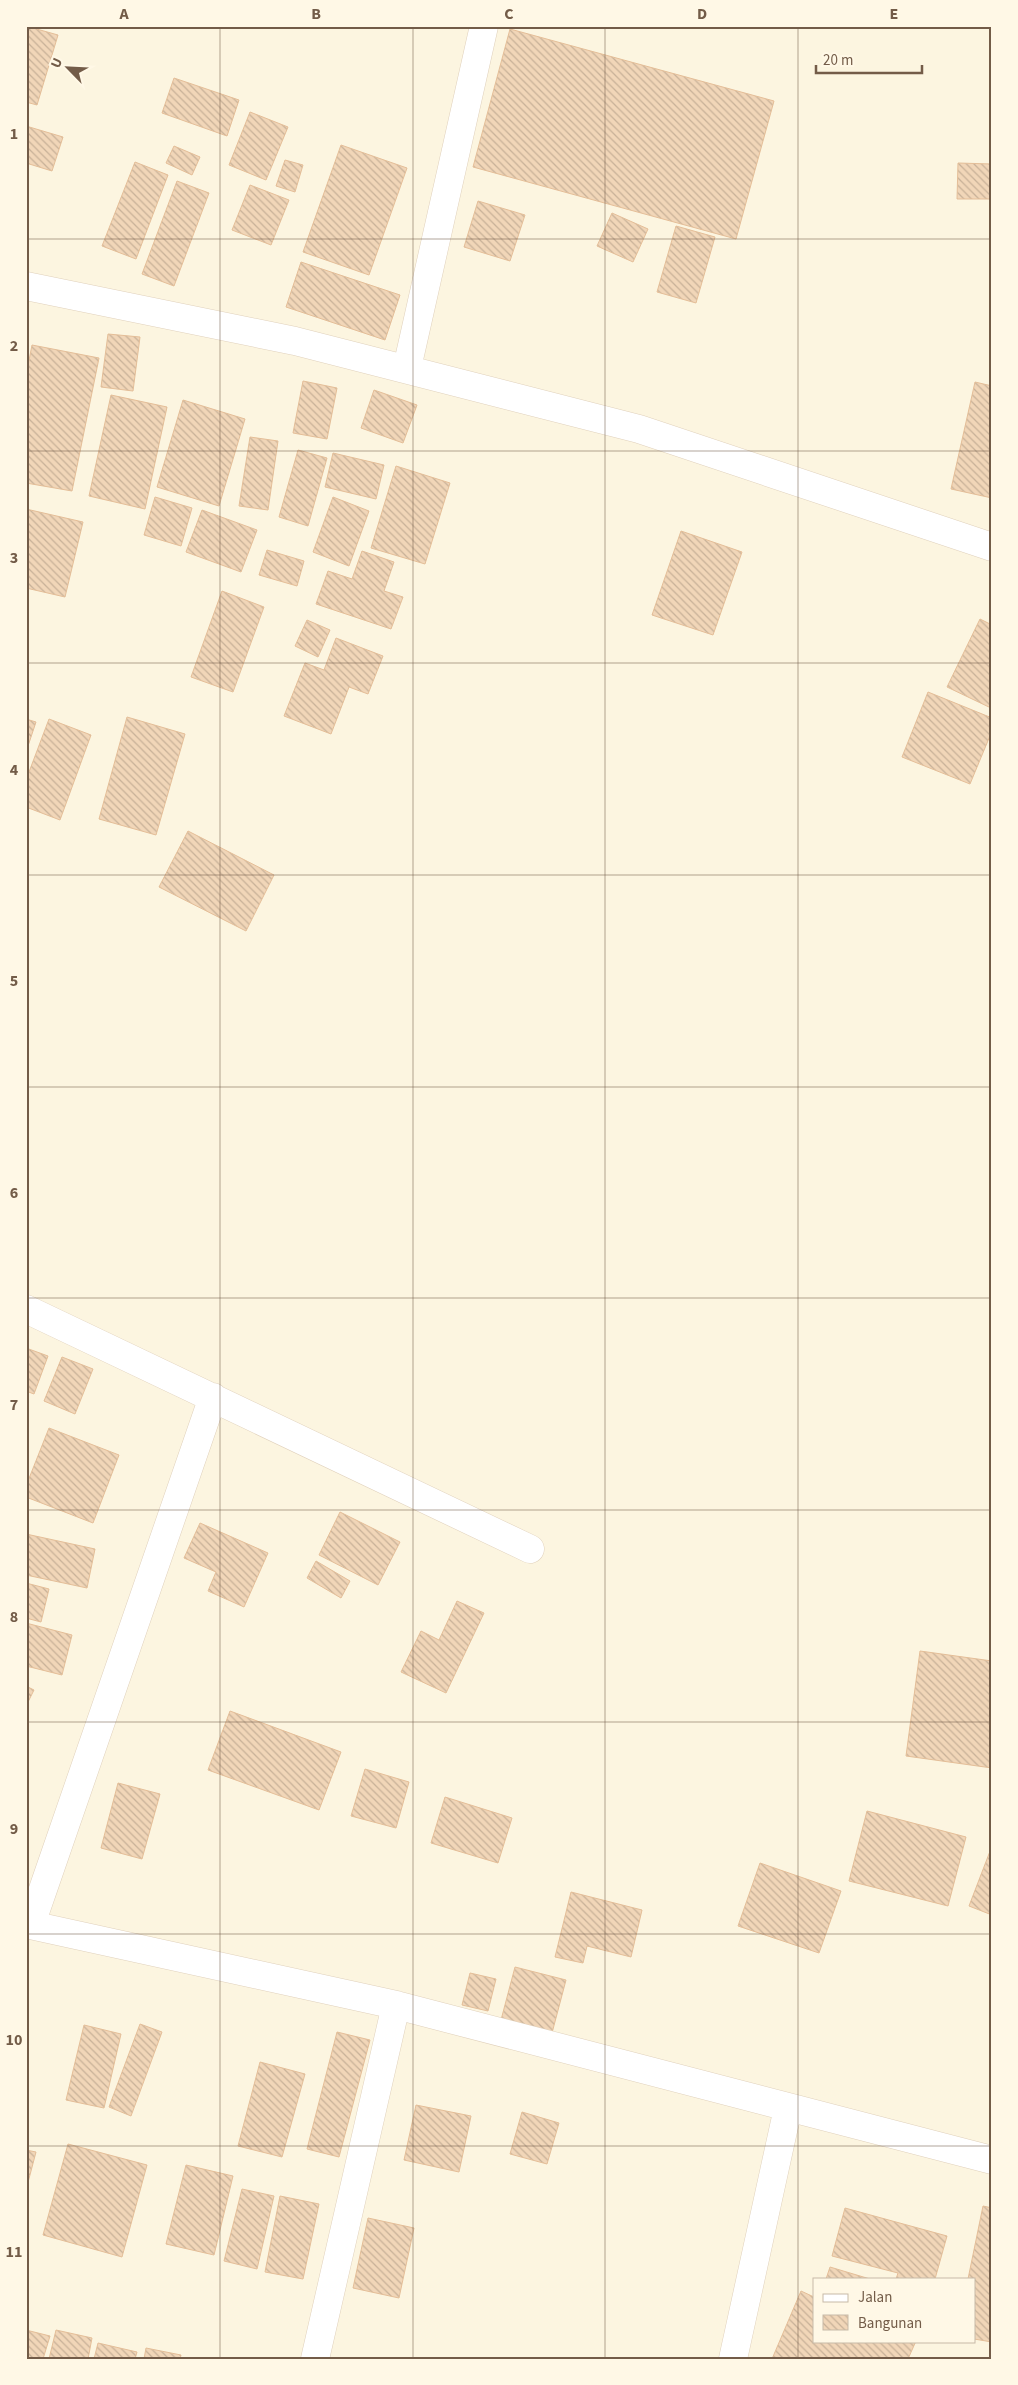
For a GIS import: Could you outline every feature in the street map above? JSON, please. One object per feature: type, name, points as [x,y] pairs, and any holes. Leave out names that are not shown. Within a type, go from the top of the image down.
[{"type":"street","points":[[407,368],[484,26]]},
{"type":"street","points":[[26,286],[295,341],[407,368],[639,429],[992,547]]},
{"type":"street","points":[[26,1309],[530,1548]]},
{"type":"street","points":[[213,1397],[29,1924],[396,2006],[992,2160]]},
{"type":"street","points":[[315,2359],[396,2006]]},
{"type":"street","points":[[733,2359],[788,2108]]},
{"type":"building","points":[[26,26],[58,35],[37,105],[26,102]]},
{"type":"building","points":[[510,29],[774,101],[736,239],[473,167]]},
{"type":"building","points":[[174,78],[239,100],[227,136],[162,113]]},
{"type":"building","points":[[250,112],[288,127],[266,180],[229,165]]},
{"type":"building","points":[[26,126],[63,137],[52,171],[26,163]]},
{"type":"building","points":[[341,145],[407,168],[369,275],[303,252]]},
{"type":"building","points":[[174,146],[200,157],[192,175],[166,163]]},
{"type":"building","points":[[285,160],[303,165],[295,192],[276,186]]},
{"type":"building","points":[[135,162],[168,175],[136,259],[102,246]]},
{"type":"building","points":[[958,163],[992,164],[992,199],[957,199]]},
{"type":"building","points":[[177,181],[209,193],[174,286],[142,274]]},
{"type":"building","points":[[250,185],[289,200],[271,245],[232,230]]},
{"type":"building","points":[[478,201],[525,215],[510,261],[464,247]]},
{"type":"building","points":[[612,213],[648,229],[633,262],[597,246]]},
{"type":"building","points":[[676,226],[715,237],[696,303],[657,292]]},
{"type":"building","points":[[301,262],[400,295],[385,340],[286,307]]},
{"type":"building","points":[[108,334],[140,337],[133,391],[101,387]]},
{"type":"building","points":[[32,345],[99,358],[72,491],[26,483],[26,376]]},
{"type":"building","points":[[303,381],[337,388],[327,439],[293,433]]},
{"type":"building","points":[[975,382],[992,386],[992,498],[951,489]]},
{"type":"building","points":[[374,390],[417,405],[403,443],[361,428]]},
{"type":"building","points":[[111,395],[167,407],[145,509],[89,496]]},
{"type":"building","points":[[183,400],[245,419],[219,506],[157,487]]},
{"type":"building","points":[[250,437],[278,441],[268,510],[239,506]]},
{"type":"building","points":[[298,450],[327,458],[308,526],[279,517]]},
{"type":"building","points":[[333,453],[384,465],[376,499],[325,487]]},
{"type":"building","points":[[396,466],[450,483],[425,564],[371,548]]},
{"type":"building","points":[[155,497],[192,508],[181,546],[144,535]]},
{"type":"building","points":[[333,497],[369,511],[349,566],[313,552]]},
{"type":"building","points":[[26,509],[83,522],[65,597],[26,588]]},
{"type":"building","points":[[202,510],[257,530],[241,572],[186,552]]},
{"type":"building","points":[[681,531],[742,552],[713,635],[652,615]]},
{"type":"building","points":[[267,550],[304,561],[297,586],[259,575]]},
{"type":"building","points":[[362,551],[394,562],[384,591],[403,597],[391,629],[316,604],[328,571],[352,579]]},
{"type":"building","points":[[222,591],[264,607],[233,692],[191,677]]},
{"type":"building","points":[[980,619],[992,625],[991,708],[947,687]]},
{"type":"building","points":[[307,620],[330,630],[318,657],[295,646]]},
{"type":"building","points":[[336,638],[383,656],[368,694],[349,687],[331,734],[284,716],[305,663],[324,670]]},
{"type":"building","points":[[928,692],[992,718],[992,731],[970,784],[902,757]]},
{"type":"building","points":[[127,717],[185,734],[156,835],[99,819]]},
{"type":"building","points":[[26,719],[36,722],[26,752]]},
{"type":"building","points":[[49,719],[91,735],[60,820],[26,807],[26,780]]},
{"type":"building","points":[[188,831],[274,875],[246,931],[159,887]]},
{"type":"building","points":[[26,1348],[48,1356],[34,1394],[26,1391]]},
{"type":"building","points":[[62,1357],[93,1369],[75,1414],[44,1401]]},
{"type":"building","points":[[49,1428],[119,1455],[93,1523],[26,1497],[26,1486]]},
{"type":"building","points":[[340,1512],[400,1542],[378,1585],[319,1555]]},
{"type":"building","points":[[200,1523],[268,1553],[244,1607],[208,1591],[216,1572],[184,1558]]},
{"type":"building","points":[[26,1534],[95,1549],[87,1588],[26,1575]]},
{"type":"building","points":[[316,1561],[350,1581],[341,1598],[307,1578]]},
{"type":"building","points":[[26,1583],[49,1589],[41,1622],[26,1618]]},
{"type":"building","points":[[457,1601],[484,1613],[446,1693],[401,1672],[421,1631],[439,1640]]},
{"type":"building","points":[[26,1623],[72,1635],[62,1675],[26,1666]]},
{"type":"building","points":[[920,1651],[992,1661],[992,1768],[906,1756]]},
{"type":"building","points":[[26,1686],[34,1690],[26,1706]]},
{"type":"building","points":[[230,1711],[341,1752],[319,1810],[208,1770]]},
{"type":"building","points":[[365,1769],[409,1782],[396,1828],[351,1816]]},
{"type":"building","points":[[118,1783],[160,1794],[142,1859],[101,1848]]},
{"type":"building","points":[[445,1797],[512,1818],[498,1863],[431,1843]]},
{"type":"building","points":[[867,1811],[966,1837],[948,1906],[849,1881]]},
{"type":"building","points":[[992,1846],[992,1915],[969,1906]]},
{"type":"building","points":[[760,1863],[841,1891],[819,1953],[738,1926]]},
{"type":"building","points":[[571,1892],[642,1910],[631,1957],[587,1946],[583,1963],[555,1957]]},
{"type":"building","points":[[515,1967],[566,1980],[552,2033],[501,2020]]},
{"type":"building","points":[[470,1973],[496,1979],[488,2011],[462,2005]]},
{"type":"building","points":[[140,2024],[162,2032],[131,2116],[109,2107]]},
{"type":"building","points":[[84,2025],[121,2034],[104,2108],[66,2100]]},
{"type":"building","points":[[337,2032],[370,2040],[339,2157],[307,2149]]},
{"type":"building","points":[[260,2062],[305,2074],[282,2157],[238,2146]]},
{"type":"building","points":[[416,2105],[471,2116],[459,2172],[404,2160]]},
{"type":"building","points":[[522,2112],[559,2123],[547,2164],[510,2154]]},
{"type":"building","points":[[68,2144],[147,2165],[122,2257],[43,2235]]},
{"type":"building","points":[[26,2150],[36,2152],[26,2190]]},
{"type":"building","points":[[186,2165],[233,2176],[214,2255],[166,2244]]},
{"type":"building","points":[[242,2189],[274,2196],[257,2269],[224,2261]]},
{"type":"building","points":[[280,2196],[319,2204],[303,2279],[265,2272]]},
{"type":"building","points":[[983,2206],[992,2208],[992,2342],[976,2339],[976,2278],[968,2278]]},
{"type":"building","points":[[845,2208],[947,2236],[935,2278],[896,2278],[898,2273],[832,2256]]},
{"type":"building","points":[[368,2218],[414,2228],[399,2298],[353,2288]]},
{"type":"building","points":[[830,2267],[867,2278],[826,2278]]},
{"type":"building","points":[[801,2291],[813,2297],[813,2342],[916,2342],[908,2359],[772,2359]]},
{"type":"building","points":[[26,2330],[50,2336],[43,2359],[26,2359]]},
{"type":"building","points":[[56,2330],[92,2338],[88,2359],[49,2359]]},
{"type":"building","points":[[98,2343],[137,2352],[135,2359],[94,2359]]},
{"type":"building","points":[[146,2348],[181,2355],[180,2359],[144,2359]]}]
